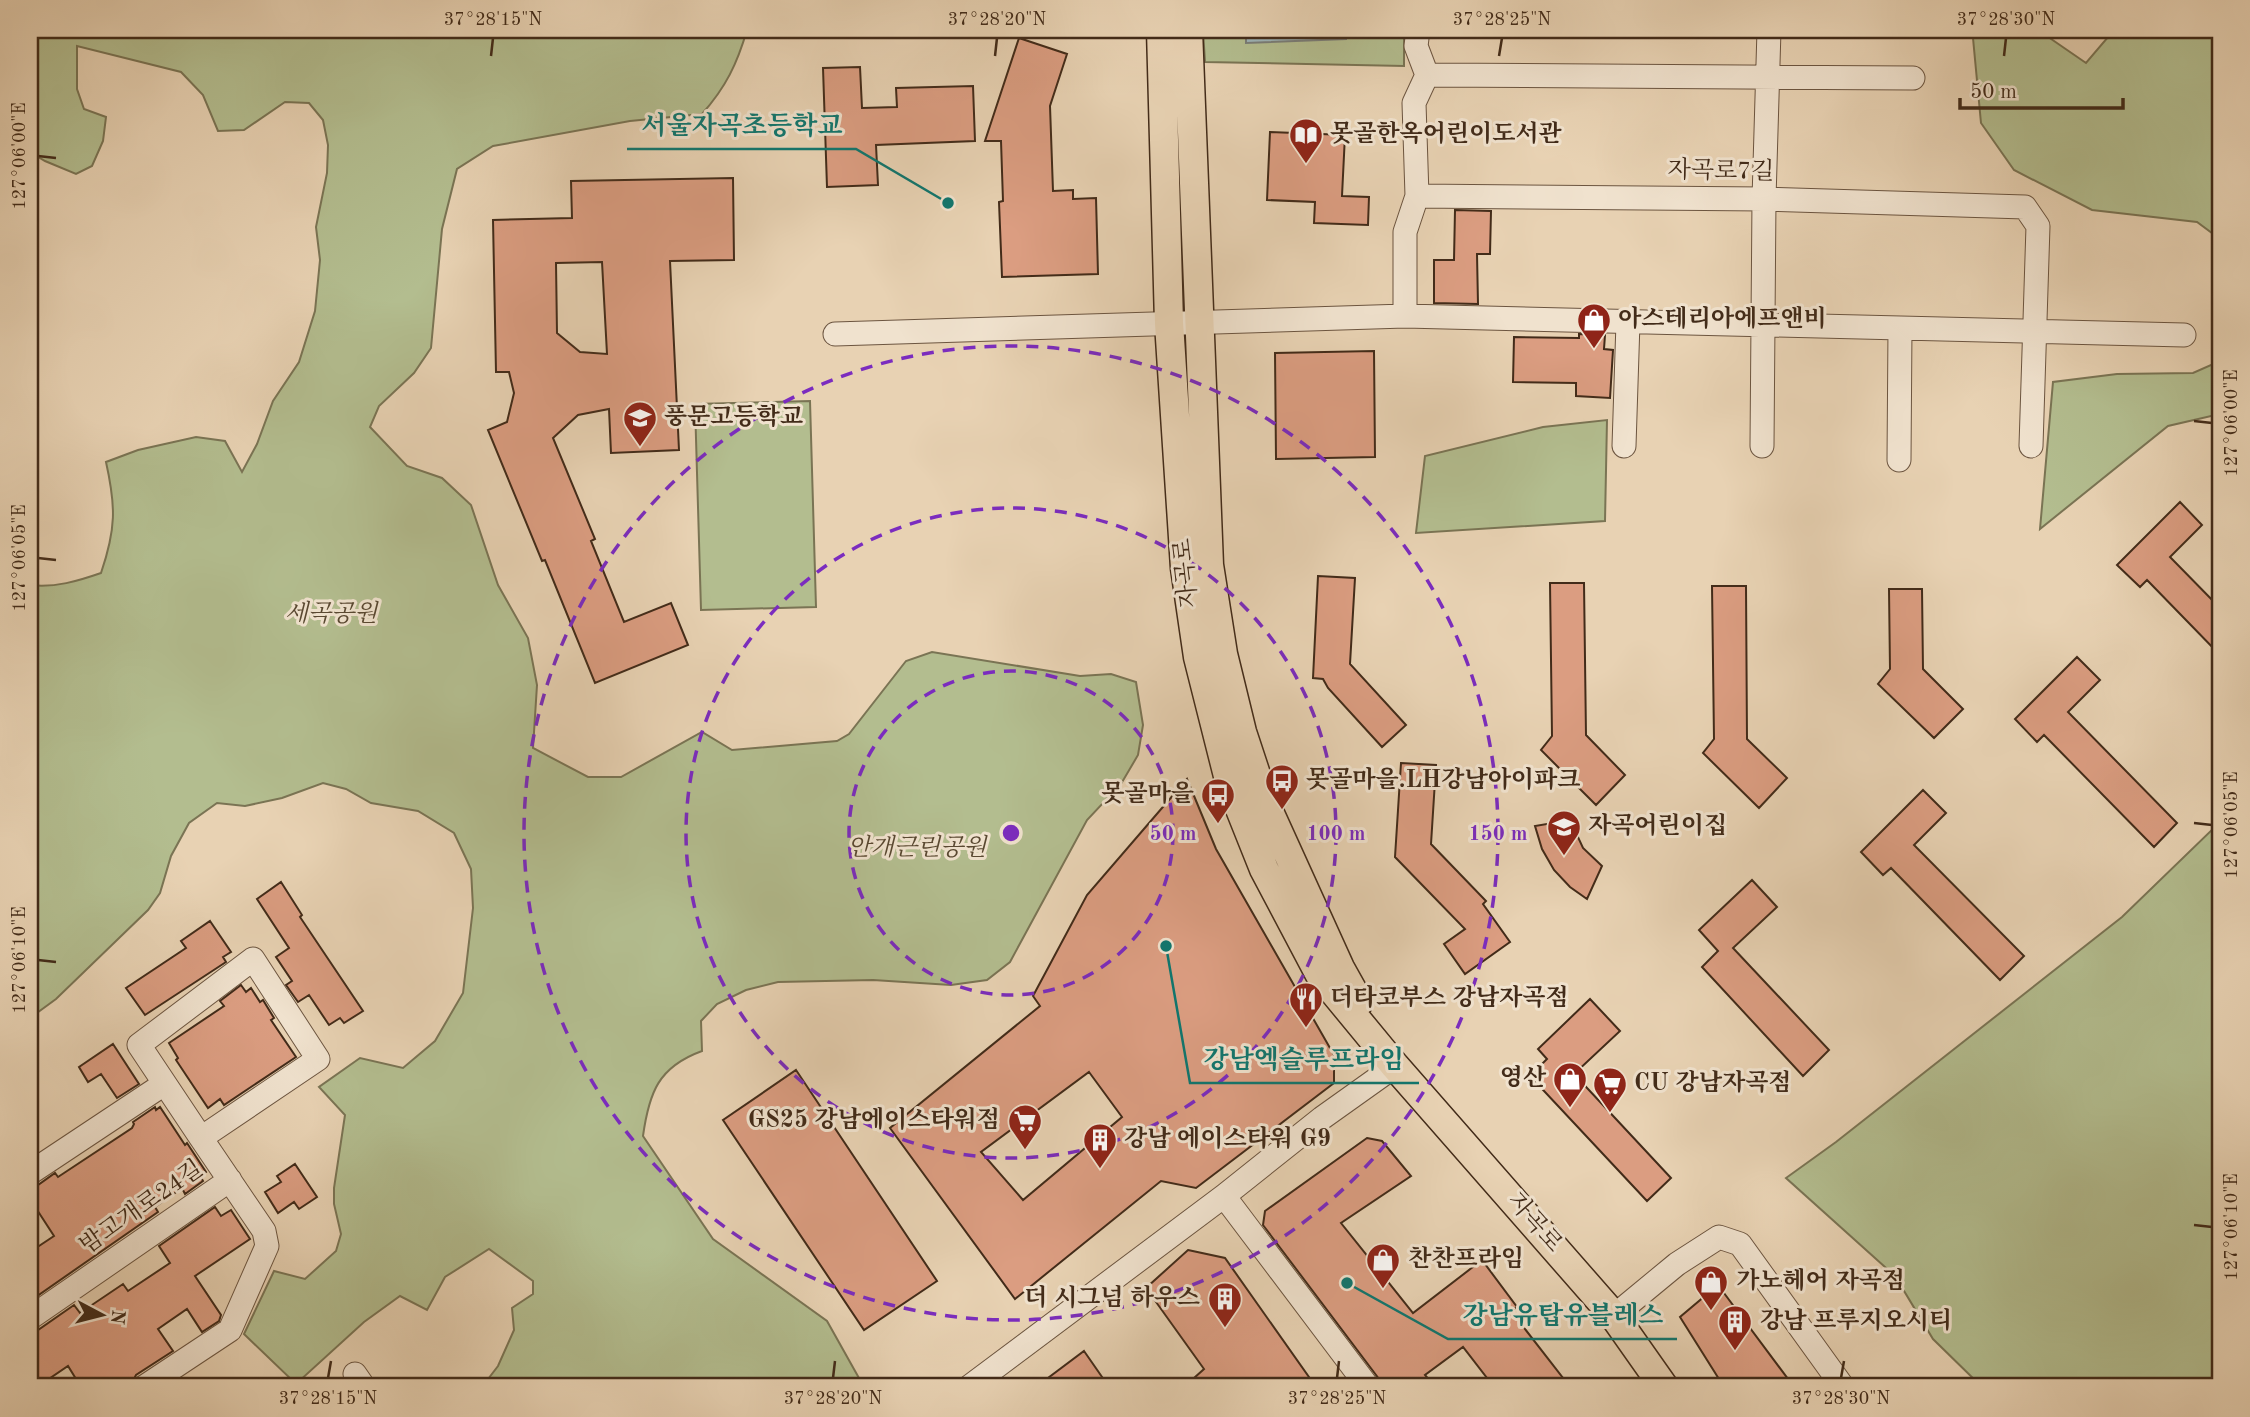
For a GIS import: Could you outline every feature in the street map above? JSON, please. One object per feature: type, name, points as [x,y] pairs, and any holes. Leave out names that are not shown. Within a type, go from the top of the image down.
[{"type":"main road","name":"자곡로","points":[[1161,30],[1169,323],[1185,568],[1198,657],[1230,784],[1264,869],[1320,975],[1395,1066],[1614,1316],[1664,1387]]},
{"type":"main road","name":"자곡로","points":[[1188,30],[1209,565],[1223,654],[1242,732],[1266,805],[1340,968],[1395,1066]]},
{"type":"street","points":[[1405,316],[1405,232],[1417,196],[1414,103],[1427,75],[1416,46],[1418,30]]},
{"type":"street","points":[[1762,446],[1764,198],[1769,30]]},
{"type":"street","points":[[1427,75],[1913,78]]},
{"type":"street","name":"자곡로7길","points":[[1417,196],[1764,198],[2025,207],[2038,226],[2036,332]]},
{"type":"street","points":[[835,334],[1405,316],[2184,335]]},
{"type":"street","points":[[1624,446],[1628,322]]},
{"type":"street","points":[[1899,460],[1900,328]]},
{"type":"street","points":[[2031,446],[2036,332]]},
{"type":"street","name":"밤고개로24길","points":[[30,1318],[230,1180],[201,1138],[318,1059],[253,959],[139,1045],[164,1084]]},
{"type":"street","points":[[969,1387],[1224,1196],[1322,1118],[1395,1066]]},
{"type":"street","points":[[30,1173],[164,1084],[201,1138]]},
{"type":"street","points":[[144,1387],[230,1330],[249,1292],[267,1246],[264,1231],[230,1180]]},
{"type":"street","points":[[1224,1196],[1368,1387]]},
{"type":"street","points":[[1614,1316],[1676,1264],[1719,1237],[1740,1244],[1843,1387]]},
{"type":"green space","name":"세곡공원","points":[[30,30],[747,30],[730,75],[702,114],[630,121],[493,146],[457,169],[442,229],[431,348],[414,373],[379,406],[370,427],[407,466],[442,478],[471,505],[498,585],[528,638],[537,685],[533,748],[588,777],[621,777],[702,732],[732,750],[837,741],[849,734],[906,661],[932,652],[1080,676],[1111,674],[1136,682],[1143,725],[1138,755],[1121,784],[1087,820],[1010,962],[987,980],[951,985],[873,980],[778,982],[746,990],[717,1004],[701,1021],[702,1051],[675,1065],[658,1083],[653,1094],[643,1136],[713,1239],[827,1321],[864,1387],[482,1387],[498,1366],[514,1330],[512,1308],[533,1294],[533,1281],[489,1249],[445,1277],[427,1310],[400,1296],[364,1322],[296,1384],[244,1334],[274,1271],[305,1279],[336,1251],[341,1234],[334,1204],[334,1188],[345,1115],[319,1087],[360,1058],[403,1068],[435,1041],[463,993],[473,908],[471,869],[454,833],[418,811],[371,803],[346,789],[323,783],[282,798],[245,806],[217,803],[189,823],[171,856],[160,893],[148,910],[56,999],[30,1018],[30,585],[57,585],[101,573],[110,543],[113,518],[112,492],[106,462],[138,450],[196,437],[225,441],[242,472],[257,444],[273,401],[299,362],[315,311],[320,260],[316,227],[327,173],[328,145],[323,120],[309,103],[285,102],[244,130],[218,131],[203,95],[181,72],[77,46],[77,89],[84,109],[106,117],[103,141],[92,166],[76,174],[30,152]]},
{"type":"green space","points":[[1203,30],[1404,30],[1404,66],[1205,62]]},
{"type":"green space","points":[[1978,30],[2041,30],[2086,63],[2114,30],[2220,30],[2220,239],[2197,222],[2092,210],[2014,170],[1981,123],[1973,38]]},
{"type":"green space","points":[[2220,361],[2220,414],[2168,426],[2040,529],[2053,382],[2117,374],[2193,373]]},
{"type":"green space","points":[[810,401],[816,607],[701,610],[695,404]]},
{"type":"green space","points":[[1607,420],[1605,521],[1416,533],[1425,456],[1543,427]]},
{"type":"green space","points":[[2220,822],[2220,1387],[1982,1387],[1933,1339],[1895,1276],[1786,1178],[1836,1142],[2122,917]]},
{"type":"water","points":[[1246,30],[1346,30],[1346,39],[1246,43]]},
{"type":"building","points":[[1019,38],[1067,54],[1050,106],[1053,191],[1073,190],[1073,199],[1096,198],[1098,274],[1002,277],[999,202],[1003,201],[1001,141],[985,141]]},
{"type":"building","points":[[860,67],[862,108],[897,107],[896,88],[973,86],[975,141],[876,145],[878,185],[827,187],[823,68]]},
{"type":"building","name":"못골한옥어린이도서관","points":[[1270,132],[1345,135],[1342,196],[1369,197],[1368,225],[1314,223],[1315,202],[1267,200]]},
{"type":"building","points":[[733,178],[734,260],[670,261],[679,450],[611,453],[609,409],[578,415],[553,438],[595,539],[591,541],[624,622],[671,603],[688,645],[595,683],[488,430],[507,422],[514,393],[509,372],[496,372],[493,220],[572,218],[571,181]],"holes":[[[602,262],[607,354],[580,352],[557,333],[556,263]]]},
{"type":"building","points":[[1455,210],[1491,211],[1490,254],[1477,254],[1478,304],[1434,303],[1434,260],[1454,260]]},
{"type":"building","points":[[1579,334],[1605,335],[1604,349],[1613,350],[1610,398],[1576,396],[1576,383],[1513,382],[1514,337],[1579,338]]},
{"type":"building","points":[[1374,351],[1375,457],[1276,459],[1275,353]]},
{"type":"building","points":[[2180,502],[2202,525],[2170,557],[2220,608],[2220,655],[2147,580],[2140,587],[2117,565]]},
{"type":"building","points":[[1318,576],[1355,578],[1350,664],[1406,725],[1382,747],[1328,688],[1323,679],[1313,678]]},
{"type":"building","points":[[1550,583],[1584,583],[1586,735],[1625,775],[1596,805],[1541,750],[1552,736]]},
{"type":"building","points":[[1712,586],[1746,586],[1747,739],[1787,778],[1759,808],[1703,753],[1714,739]]},
{"type":"building","points":[[1889,589],[1922,589],[1923,669],[1963,709],[1934,738],[1878,684],[1890,669]]},
{"type":"building","points":[[2077,657],[2100,680],[2068,712],[2177,823],[2154,847],[2044,735],[2037,742],[2015,719]]},
{"type":"building","points":[[1401,763],[1436,765],[1431,844],[1486,901],[1483,904],[1510,942],[1465,974],[1444,944],[1465,929],[1395,857]]},
{"type":"building","points":[[1187,779],[1216,849],[1334,1055],[1334,1083],[1196,1188],[1161,1181],[1015,1299],[890,1128],[1040,1006],[1033,996],[1087,895]],"holes":[[[1089,1072],[1122,1117],[1023,1200],[981,1152]]]},
{"type":"building","points":[[1923,790],[1946,813],[1914,845],[2024,956],[2000,980],[1891,868],[1883,875],[1861,852]]},
{"type":"building","points":[[1570,820],[1583,848],[1602,866],[1587,899],[1570,887],[1554,870],[1542,849],[1535,826]]},
{"type":"building","points":[[1752,880],[1777,907],[1733,948],[1829,1050],[1803,1076],[1702,967],[1718,951],[1699,930]]},
{"type":"building","points":[[281,882],[302,915],[300,917],[363,1011],[344,1023],[340,1018],[329,1025],[309,995],[298,1002],[286,985],[292,981],[276,957],[289,948],[257,899]]},
{"type":"building","points":[[210,921],[231,952],[223,957],[226,962],[145,1015],[126,988],[186,948],[181,941]]},
{"type":"building","points":[[241,985],[246,992],[251,988],[260,1002],[263,1000],[274,1018],[271,1020],[296,1057],[224,1105],[220,1099],[208,1108],[176,1060],[178,1058],[169,1043],[224,1006],[220,1001]]},
{"type":"building","points":[[1590,999],[1620,1031],[1574,1074],[1671,1178],[1647,1201],[1530,1076],[1547,1059],[1538,1049]]},
{"type":"building","points":[[113,1044],[139,1084],[117,1098],[101,1074],[88,1082],[79,1067]]},
{"type":"building","points":[[796,1070],[937,1281],[864,1330],[723,1120]]},
{"type":"building","points":[[155,1107],[156,1110],[160,1107],[206,1172],[200,1176],[203,1181],[185,1194],[182,1188],[155,1207],[158,1212],[30,1301],[30,1252],[54,1236],[30,1199],[30,1187],[38,1185],[55,1173],[58,1177],[132,1128],[133,1122]]},
{"type":"building","points":[[1367,1138],[1382,1141],[1411,1176],[1341,1223],[1413,1313],[1482,1260],[1517,1307],[1511,1311],[1570,1387],[1494,1387],[1463,1347],[1425,1375],[1435,1387],[1382,1387],[1379,1379],[1263,1225],[1265,1211]]},
{"type":"building","points":[[295,1164],[317,1197],[299,1209],[294,1202],[278,1213],[265,1192],[281,1182],[277,1176]]},
{"type":"building","points":[[215,1207],[221,1216],[231,1210],[250,1239],[195,1276],[221,1315],[219,1321],[202,1332],[187,1309],[158,1329],[173,1351],[136,1375],[130,1387],[81,1387],[68,1366],[37,1387],[30,1387],[30,1332],[38,1330],[74,1305],[80,1313],[123,1284],[128,1291],[170,1263],[159,1246]]},
{"type":"building","name":"더 시그넘 하우스","points":[[1188,1250],[1225,1258],[1316,1387],[1184,1387],[1204,1369],[1146,1288]]},
{"type":"building","name":"강남 프루지오시티","points":[[1718,1285],[1794,1387],[1724,1387],[1680,1317]]},
{"type":"building","name":"더 시그넘 하우스","points":[[1084,1351],[1109,1387],[1036,1387]]},
{"type":"place","name":"못골한옥어린이도서관","points":[[1306,165]]},
{"type":"place","name":"서울자곡초등학교","points":[[948,203]]},
{"type":"place","name":"아스테리아에프앤비","points":[[1594,350]]},
{"type":"place","name":"풍문고등학교","points":[[640,448]]},
{"type":"place","name":"못골마을.LH강남아이파크","points":[[1282,811]]},
{"type":"place","name":"못골마을","points":[[1218,825]]},
{"type":"place","name":"자곡어린이집","points":[[1564,857]]},
{"type":"place","name":"강남엑슬루프라임","points":[[1166,946]]},
{"type":"place","name":"더타코부스 강남자곡점","points":[[1306,1029]]},
{"type":"place","name":"영산","points":[[1570,1109]]},
{"type":"place","name":"CU 강남자곡점","points":[[1610,1114]]},
{"type":"place","name":"GS25 강남에이스타워점","points":[[1025,1151]]},
{"type":"place","name":"강남 에이스타워 G9","points":[[1100,1170]]},
{"type":"place","name":"강남유탑유블레스","points":[[1347,1283]]},
{"type":"place","name":"찬찬프라임","points":[[1383,1290]]},
{"type":"place","name":"가노헤어 자곡점","points":[[1711,1312]]},
{"type":"place","name":"더 시그넘 하우스","points":[[1225,1329]]},
{"type":"place","name":"강남 프루지오시티","points":[[1735,1352]]},
{"type":"park label","name":"안개근린공원","points":[[917,849]]}]
